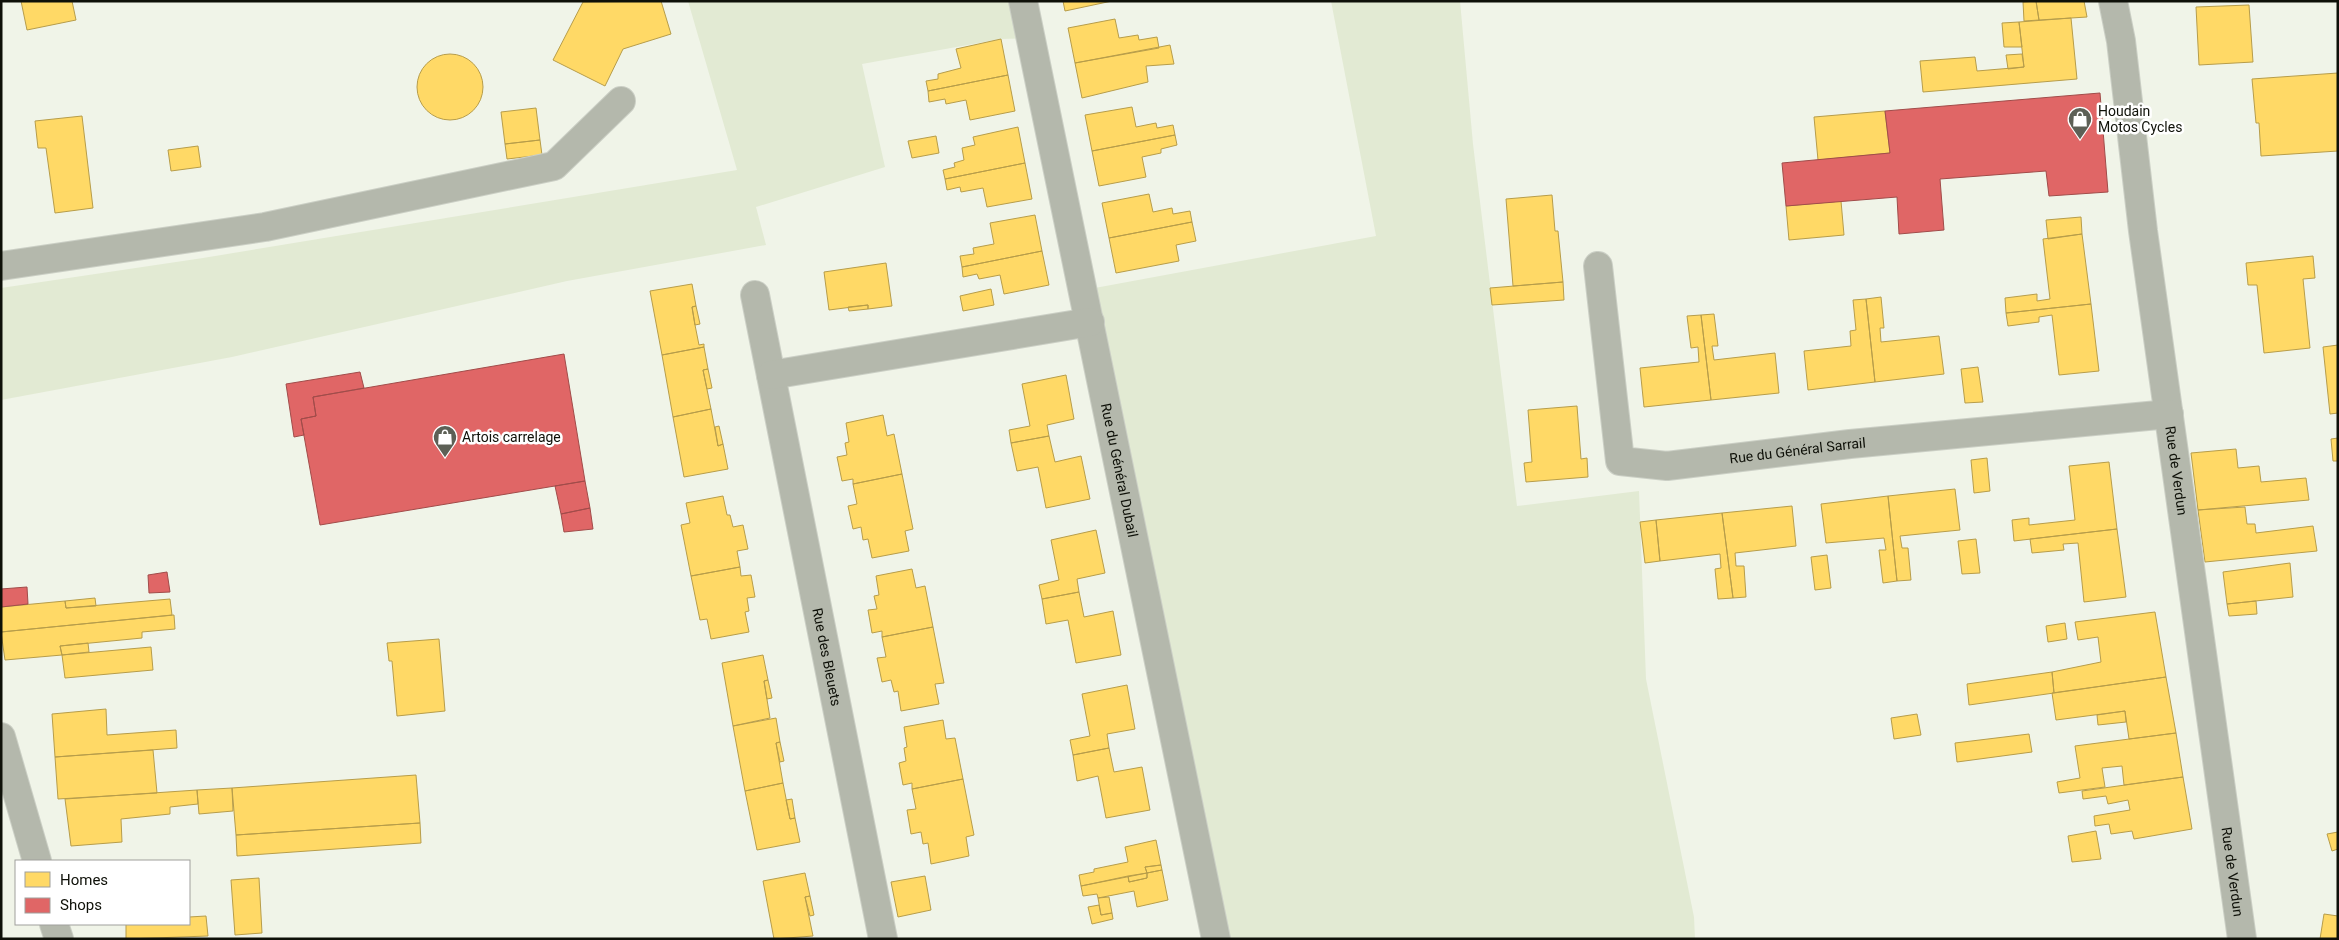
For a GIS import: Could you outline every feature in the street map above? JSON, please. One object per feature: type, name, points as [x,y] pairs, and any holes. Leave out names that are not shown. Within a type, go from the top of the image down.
[{"type":"street","name":"Rue du Général Dubail","points":[[1023,1],[1216,939]]},
{"type":"street","name":"Rue de Verdun","points":[[2113,1],[2121,41],[2143,231],[2242,939]]},
{"type":"street","points":[[1,266],[265,227],[554,166],[620,100]]},
{"type":"street","name":"Rue du Général Sarrail","points":[[1598,266],[1620,461],[1667,466],[1850,444],[2169,414]]},
{"type":"street","name":"Rue des Bleuets","points":[[755,295],[883,939]]},
{"type":"street","points":[[771,375],[1090,322]]},
{"type":"street","points":[[1,737],[37,860]]},
{"type":"street","points":[[54,925],[58,939]]},
{"type":"green space","points":[[688,1],[1023,1],[1030,38],[1001,39],[862,64],[885,167],[756,207],[766,245],[567,281],[232,357],[1,400],[1,288],[203,258],[737,170]]},
{"type":"green space","points":[[1331,1],[1460,1],[1473,144],[1517,506],[1639,491],[1646,679],[1694,917],[1695,939],[1216,939],[1084,290],[1376,236]]},
{"type":"building: Homes","points":[[21,1],[72,1],[76,20],[27,30]]},
{"type":"building: Homes","points":[[661,1],[671,34],[623,49],[605,86],[553,60],[583,2]]},
{"type":"building: Homes","points":[[1063,1],[1112,1],[1065,11]]},
{"type":"building: Homes","points":[[2036,1],[2039,20],[2024,21],[2023,2]]},
{"type":"building: Homes","points":[[2036,1],[2084,1],[2087,17],[2039,20]]},
{"type":"building: Homes","points":[[2249,5],[2253,62],[2199,65],[2196,7]]},
{"type":"building: Homes","points":[[2071,18],[2077,79],[1923,92],[1920,61],[1975,57],[1977,71],[2024,67],[2019,22]]},
{"type":"building: Homes","points":[[1115,19],[1119,38],[1138,35],[1139,40],[1157,37],[1159,48],[1075,63],[1068,28]]},
{"type":"building: Homes","points":[[2019,22],[2022,47],[2004,47],[2002,23]]},
{"type":"building: Homes","points":[[1001,39],[1008,75],[928,91],[926,81],[938,79],[938,74],[961,68],[956,49]]},
{"type":"building: Homes","points":[[1170,45],[1174,64],[1146,66],[1148,82],[1082,98],[1075,63]]},
{"type":"building: Homes","points":[[443,54],[457,54],[469,59],[478,68],[483,80],[481,100],[474,111],[457,120],[443,120],[431,115],[422,106],[417,94],[417,80],[422,68],[431,59]]},
{"type":"building: Homes","points":[[2022,54],[2024,67],[2008,69],[2006,55]]},
{"type":"building: Homes","points":[[2338,73],[2338,151],[2261,156],[2259,123],[2256,123],[2252,79]]},
{"type":"building: Homes","points":[[1008,75],[1015,111],[970,120],[966,100],[946,104],[945,99],[929,102],[928,91]]},
{"type":"building: Homes","points":[[1132,107],[1136,127],[1156,123],[1157,128],[1173,125],[1175,135],[1092,151],[1085,115]]},
{"type":"building: Homes","points":[[536,108],[540,140],[505,144],[501,112]]},
{"type":"building: Homes","points":[[1885,111],[1890,153],[1818,160],[1814,117]]},
{"type":"building: Homes","points":[[82,116],[93,208],[55,213],[46,148],[38,148],[35,121]]},
{"type":"building: Homes","points":[[1018,127],[1025,163],[945,179],[943,170],[955,167],[954,163],[964,160],[962,148],[975,145],[973,137]]},
{"type":"building: Homes","points":[[1175,135],[1177,145],[1161,149],[1161,153],[1142,157],[1146,177],[1099,186],[1092,151]]},
{"type":"building: Homes","points":[[936,136],[939,153],[912,158],[908,141]]},
{"type":"building: Homes","points":[[540,140],[542,155],[507,159],[505,144]]},
{"type":"building: Homes","points":[[198,146],[201,167],[171,171],[168,150]]},
{"type":"building: Homes","points":[[1025,163],[1032,199],[987,207],[983,188],[961,192],[960,187],[947,190],[945,179]]},
{"type":"building: Homes","points":[[1149,194],[1153,212],[1172,208],[1173,214],[1190,211],[1192,222],[1109,238],[1102,203]]},
{"type":"building: Homes","points":[[1552,195],[1555,231],[1558,231],[1563,282],[1513,286],[1506,199]]},
{"type":"building: Homes","points":[[1841,201],[1844,235],[1789,240],[1786,206]]},
{"type":"building: Homes","points":[[1035,215],[1042,251],[962,267],[960,256],[974,254],[973,248],[994,244],[990,223]]},
{"type":"building: Homes","points":[[2081,217],[2082,234],[2048,239],[2046,220]]},
{"type":"building: Homes","points":[[1192,222],[1196,241],[1176,245],[1179,261],[1116,273],[1109,238]]},
{"type":"building: Homes","points":[[2082,234],[2091,304],[2006,313],[2005,298],[2037,294],[2037,301],[2050,299],[2043,239]]},
{"type":"building: Homes","points":[[1042,251],[1049,285],[1004,294],[1000,275],[979,279],[977,274],[963,277],[962,267]]},
{"type":"building: Homes","points":[[2313,256],[2315,278],[2303,279],[2310,348],[2264,353],[2257,285],[2248,285],[2246,263]]},
{"type":"building: Homes","points":[[886,263],[892,306],[868,309],[868,305],[829,310],[824,272]]},
{"type":"building: Homes","points":[[1563,282],[1564,300],[1492,305],[1490,288]]},
{"type":"building: Homes","points":[[692,284],[696,306],[692,307],[695,325],[699,345],[704,344],[704,347],[662,355],[650,291]]},
{"type":"building: Homes","points":[[991,289],[994,305],[963,311],[960,296]]},
{"type":"building: Homes","points":[[1881,297],[1884,328],[1880,328],[1881,342],[1939,336],[1944,374],[1875,382],[1866,299]]},
{"type":"building: Homes","points":[[1866,299],[1875,382],[1808,390],[1804,351],[1851,346],[1850,331],[1856,330],[1853,300]]},
{"type":"building: Homes","points":[[2091,304],[2099,371],[2059,375],[2052,315],[2039,317],[2039,322],[2008,326],[2006,313]]},
{"type":"building: Homes","points":[[868,305],[868,309],[849,311],[848,307]]},
{"type":"building: Homes","points":[[696,306],[700,324],[695,325],[692,307]]},
{"type":"building: Homes","points":[[1714,314],[1718,346],[1712,346],[1714,360],[1775,353],[1779,393],[1711,400],[1701,315]]},
{"type":"building: Homes","points":[[1701,315],[1711,400],[1644,407],[1640,368],[1699,362],[1698,347],[1691,348],[1687,316]]},
{"type":"building: Homes","points":[[2338,345],[2338,413],[2330,414],[2323,347]]},
{"type":"building: Homes","points":[[704,347],[708,369],[703,370],[711,409],[673,417],[662,355]]},
{"type":"building: Homes","points":[[1978,367],[1983,402],[1965,403],[1961,369]]},
{"type":"building: Homes","points":[[708,369],[712,388],[707,389],[703,370]]},
{"type":"building: Homes","points":[[1066,375],[1074,419],[1047,425],[1049,436],[1011,443],[1009,430],[1030,426],[1022,384]]},
{"type":"building: Homes","points":[[1577,406],[1581,459],[1587,458],[1588,477],[1526,482],[1524,463],[1532,462],[1528,410]]},
{"type":"building: Homes","points":[[711,409],[718,446],[723,444],[728,469],[684,477],[673,417]]},
{"type":"building: Homes","points":[[883,415],[887,436],[894,434],[902,474],[853,484],[853,479],[842,481],[837,457],[847,455],[845,443],[849,442],[846,423]]},
{"type":"building: Homes","points":[[719,426],[723,444],[718,446],[715,427]]},
{"type":"building: Homes","points":[[1049,436],[1055,462],[1081,456],[1090,499],[1046,508],[1038,467],[1017,471],[1011,443]]},
{"type":"building: Homes","points":[[2338,438],[2338,461],[2333,461],[2331,439]]},
{"type":"building: Homes","points":[[2236,449],[2238,468],[2259,466],[2261,482],[2306,478],[2309,500],[2198,510],[2191,453]]},
{"type":"building: Homes","points":[[1987,458],[1990,491],[1974,493],[1971,460]]},
{"type":"building: Homes","points":[[2109,462],[2117,529],[2014,541],[2012,520],[2029,518],[2029,525],[2075,520],[2069,466]]},
{"type":"building: Homes","points":[[902,474],[913,529],[905,531],[909,551],[872,558],[868,539],[863,540],[861,527],[853,529],[848,506],[857,504],[853,484]]},
{"type":"building: Homes","points":[[1955,489],[1960,530],[1900,536],[1902,548],[1908,548],[1911,580],[1897,581],[1888,496]]},
{"type":"building: Homes","points":[[723,496],[727,515],[730,515],[733,527],[743,525],[748,549],[737,551],[740,567],[691,576],[681,525],[690,523],[686,503]]},
{"type":"building: Homes","points":[[1888,496],[1897,581],[1883,583],[1879,550],[1886,550],[1884,538],[1826,543],[1821,504]]},
{"type":"building: Homes","points":[[1792,506],[1796,546],[1735,553],[1736,566],[1744,566],[1746,597],[1733,598],[1722,513]]},
{"type":"building: Homes","points":[[2245,507],[2247,524],[2255,524],[2256,533],[2313,526],[2317,551],[2205,562],[2198,510]]},
{"type":"building: Homes","points":[[1722,513],[1733,598],[1718,599],[1715,569],[1721,568],[1720,554],[1660,561],[1656,520]]},
{"type":"building: Homes","points":[[1656,520],[1660,561],[1645,563],[1640,522]]},
{"type":"building: Homes","points":[[2117,529],[2126,597],[2084,602],[2078,543],[2063,544],[2064,550],[2032,553],[2030,539]]},
{"type":"building: Homes","points":[[1096,530],[1105,573],[1077,579],[1079,592],[1042,599],[1039,585],[1059,580],[1051,540]]},
{"type":"building: Homes","points":[[1976,539],[1980,573],[1962,574],[1958,541]]},
{"type":"building: Homes","points":[[1827,555],[1831,588],[1815,590],[1811,557]]},
{"type":"building: Homes","points":[[2290,563],[2293,597],[2227,604],[2223,572]]},
{"type":"building: Homes","points":[[740,567],[741,576],[751,575],[755,597],[747,598],[749,611],[745,612],[749,632],[711,639],[707,619],[700,620],[691,576]]},
{"type":"building: Homes","points":[[912,569],[916,588],[925,586],[933,627],[882,637],[882,631],[872,633],[868,610],[877,609],[874,596],[879,595],[876,576]]},
{"type":"building: Homes","points":[[1079,592],[1084,617],[1113,611],[1121,655],[1076,663],[1068,620],[1046,624],[1042,599]]},
{"type":"building: Homes","points":[[95,598],[96,606],[66,608],[65,601]]},
{"type":"building: Homes","points":[[170,599],[172,615],[1,632],[1,607],[65,601],[66,608]]},
{"type":"building: Homes","points":[[2256,601],[2257,614],[2229,616],[2227,604]]},
{"type":"building: Homes","points":[[2155,612],[2166,677],[2054,693],[2052,672],[2101,662],[2098,637],[2078,640],[2075,622]]},
{"type":"building: Homes","points":[[174,615],[175,629],[142,632],[142,638],[60,646],[62,655],[5,660],[1,632]]},
{"type":"building: Homes","points":[[2065,623],[2067,639],[2048,642],[2046,626]]},
{"type":"building: Homes","points":[[933,627],[944,683],[935,684],[939,704],[901,711],[898,691],[894,692],[891,680],[882,682],[877,658],[886,657],[882,637]]},
{"type":"building: Homes","points":[[439,639],[445,711],[397,716],[392,661],[389,661],[387,643]]},
{"type":"building: Homes","points":[[88,643],[89,652],[62,655],[60,646]]},
{"type":"building: Homes","points":[[151,647],[153,670],[65,678],[62,655]]},
{"type":"building: Homes","points":[[763,655],[768,680],[764,681],[770,718],[733,726],[722,663]]},
{"type":"building: Homes","points":[[2052,672],[2054,693],[1969,705],[1967,684]]},
{"type":"building: Homes","points":[[2166,677],[2176,733],[2129,739],[2125,711],[2056,720],[2052,693]]},
{"type":"building: Homes","points":[[768,680],[772,698],[767,699],[764,681]]},
{"type":"building: Homes","points":[[1127,685],[1135,729],[1107,734],[1109,748],[1073,755],[1070,740],[1090,736],[1082,694]]},
{"type":"building: Homes","points":[[106,709],[107,735],[176,730],[177,748],[55,757],[52,714]]},
{"type":"building: Homes","points":[[2125,711],[2126,722],[2098,725],[2097,715]]},
{"type":"building: Homes","points":[[1917,714],[1921,735],[1894,739],[1891,718]]},
{"type":"building: Homes","points":[[776,718],[780,742],[776,743],[783,783],[745,791],[733,726]]},
{"type":"building: Homes","points":[[943,720],[946,739],[955,738],[963,779],[912,789],[912,783],[903,785],[899,763],[906,761],[904,748],[907,747],[904,727]]},
{"type":"building: Homes","points":[[2176,733],[2183,777],[2124,785],[2122,766],[2102,768],[2105,787],[2059,793],[2057,782],[2080,778],[2075,746]]},
{"type":"building: Homes","points":[[2029,734],[2032,752],[1957,762],[1955,743]]},
{"type":"building: Homes","points":[[780,742],[784,761],[780,762],[776,743]]},
{"type":"building: Homes","points":[[1109,748],[1114,772],[1142,767],[1150,810],[1106,818],[1098,776],[1077,781],[1073,755]]},
{"type":"building: Homes","points":[[153,750],[157,793],[58,799],[55,757]]},
{"type":"building: Homes","points":[[416,775],[420,823],[236,835],[232,788]]},
{"type":"building: Homes","points":[[2183,777],[2192,829],[2134,839],[2132,831],[2111,834],[2109,824],[2095,826],[2094,816],[2130,810],[2128,800],[2108,804],[2106,796],[2083,799],[2082,791]]},
{"type":"building: Homes","points":[[963,779],[974,835],[966,837],[969,856],[931,864],[928,843],[923,844],[921,832],[911,834],[907,810],[916,809],[912,789]]},
{"type":"building: Homes","points":[[783,783],[790,819],[795,818],[800,842],[757,850],[745,791]]},
{"type":"building: Homes","points":[[232,788],[233,811],[199,814],[197,790]]},
{"type":"building: Homes","points":[[197,790],[198,804],[170,807],[170,814],[121,819],[122,842],[71,846],[65,799]]},
{"type":"building: Homes","points":[[792,799],[795,818],[790,819],[786,800]]},
{"type":"building: Homes","points":[[420,823],[421,843],[237,856],[236,835]]},
{"type":"building: Homes","points":[[2096,831],[2101,859],[2072,862],[2068,836]]},
{"type":"building: Homes","points":[[2338,832],[2338,849],[2332,851],[2327,834]]},
{"type":"building: Homes","points":[[1156,840],[1161,865],[1145,867],[1147,873],[1081,886],[1079,875],[1094,872],[1094,869],[1128,862],[1125,847]]},
{"type":"building: Homes","points":[[1161,865],[1162,870],[1147,873],[1145,867]]},
{"type":"building: Homes","points":[[1162,870],[1168,900],[1137,907],[1134,891],[1098,898],[1097,894],[1083,896],[1081,886],[1128,876],[1129,882],[1147,878],[1147,873]]},
{"type":"building: Homes","points":[[805,873],[810,896],[805,897],[813,936],[774,939],[763,881]]},
{"type":"building: Homes","points":[[1147,873],[1147,878],[1129,882],[1128,876]]},
{"type":"building: Homes","points":[[925,876],[931,910],[898,917],[891,882]]},
{"type":"building: Homes","points":[[259,878],[262,933],[235,935],[231,880]]},
{"type":"building: Homes","points":[[810,896],[814,915],[810,916],[805,897]]},
{"type":"building: Homes","points":[[1109,897],[1112,913],[1101,915],[1098,898]]},
{"type":"building: Homes","points":[[1099,905],[1101,915],[1112,913],[1113,919],[1092,924],[1088,907]]},
{"type":"building: Homes","points":[[2324,914],[2338,916],[2338,939],[2320,939]]},
{"type":"building: Homes","points":[[206,916],[208,936],[126,939],[126,925],[190,925],[190,917]]},
{"type":"building: Shops","points":[[2100,93],[2108,192],[2049,196],[2046,171],[1940,179],[1944,230],[1899,234],[1897,197],[1786,206],[1782,163],[1890,153],[1885,111]]},
{"type":"building: Shops","name":"Artois carrelage","points":[[564,354],[585,481],[320,525],[301,419],[316,416],[313,397]]},
{"type":"building: Shops","points":[[360,372],[364,388],[313,397],[316,416],[301,419],[304,435],[294,437],[286,384]]},
{"type":"building: Shops","points":[[585,481],[590,508],[561,514],[555,486]]},
{"type":"building: Shops","points":[[590,508],[593,529],[564,532],[561,514]]},
{"type":"building: Shops","points":[[167,572],[170,592],[149,593],[148,575]]},
{"type":"building: Shops","points":[[27,587],[28,604],[1,607],[1,589]]},
{"type":"place","name":"Houdain Motos Cycles","points":[[2080,140]]},
{"type":"place","name":"Artois carrelage","points":[[445,458]]}]
